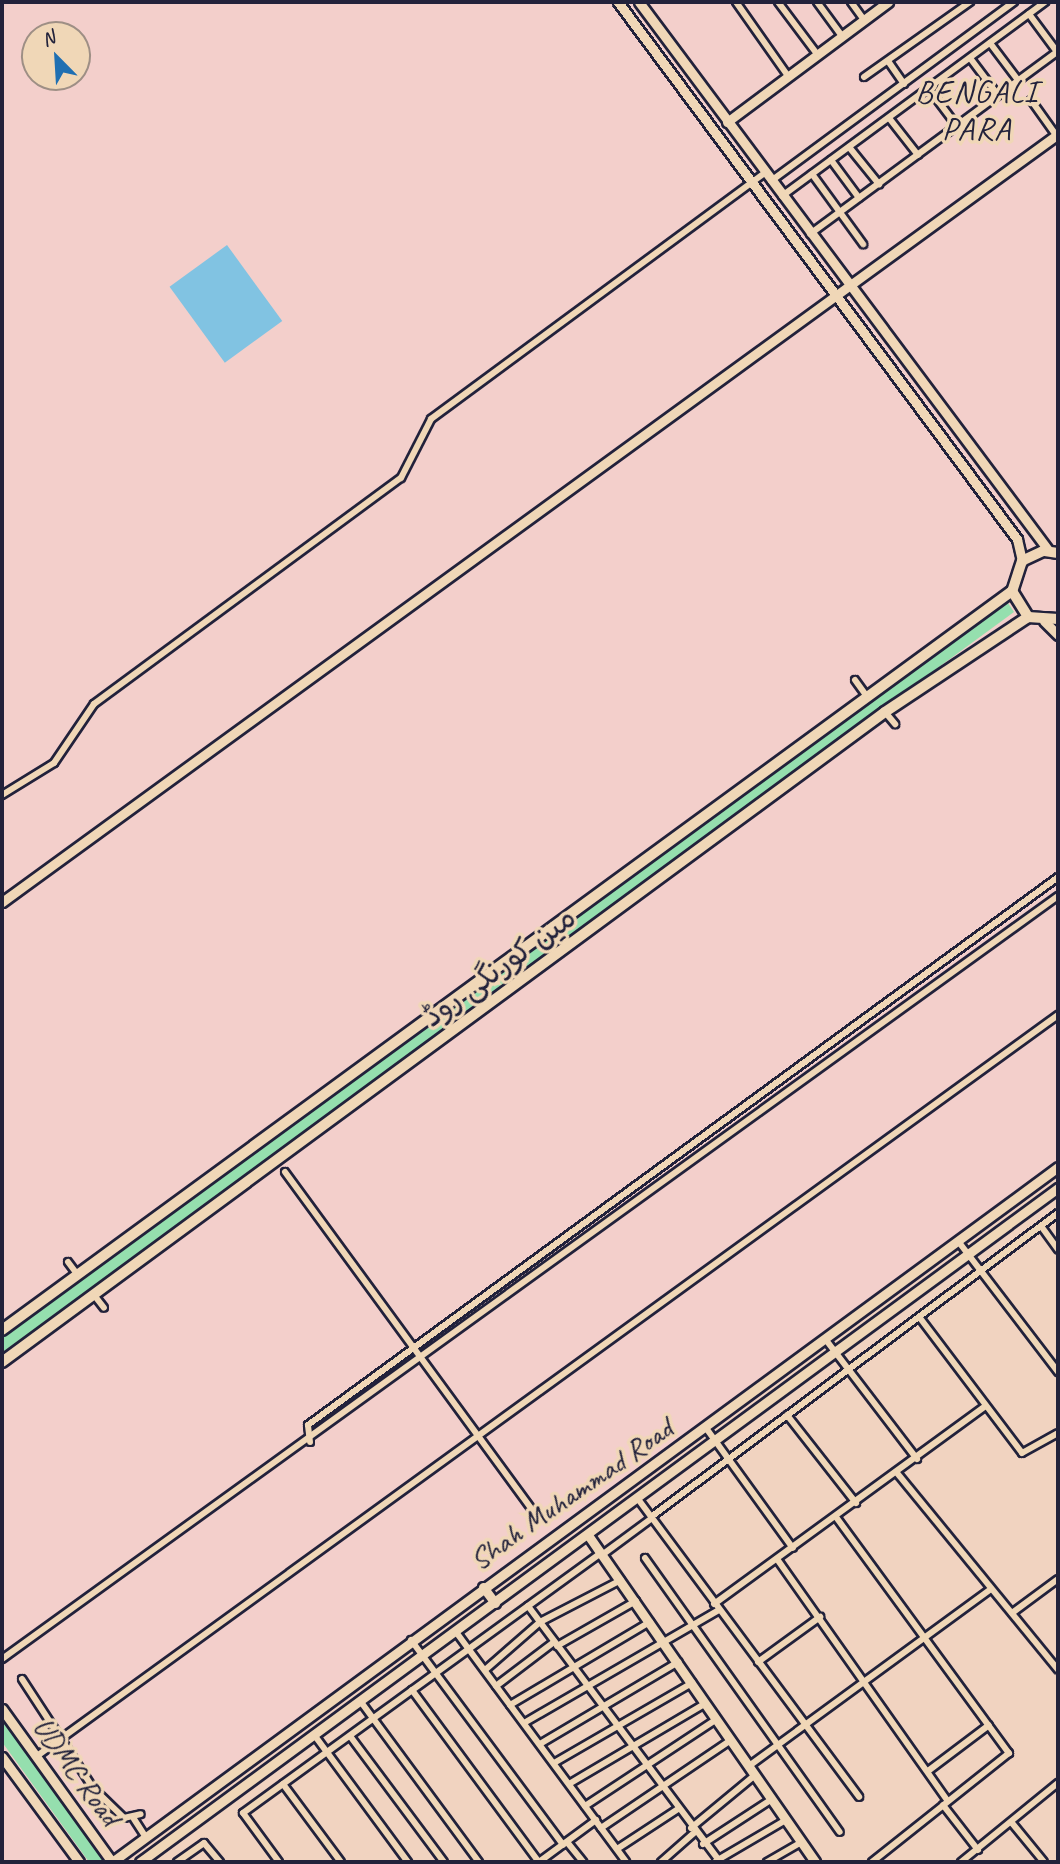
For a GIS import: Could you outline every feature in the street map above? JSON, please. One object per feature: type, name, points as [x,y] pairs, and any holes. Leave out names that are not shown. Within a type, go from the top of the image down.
[{"type":"main road","points":[[1053,552],[1022,561],[1012,591],[1028,617],[1044,621],[1058,619]]},
{"type":"main road","name":"مین کورنگی روڈ","points":[[2,1330],[865,694],[1012,591]]},
{"type":"main road","name":"مین کورنگی روڈ","points":[[2,1362],[885,712],[1028,617]]},
{"type":"street","points":[[618,2],[1017,539],[1022,561]]},
{"type":"street","points":[[639,2],[849,288],[1053,552]]},
{"type":"street","points":[[736,2],[788,76]]},
{"type":"street","points":[[778,2],[817,54]]},
{"type":"street","points":[[817,2],[842,36]]},
{"type":"street","points":[[851,2],[864,20]]},
{"type":"street","points":[[727,122],[888,2]]},
{"type":"street","points":[[864,77],[971,2]]},
{"type":"street","points":[[2,795],[54,763],[94,704],[401,478],[431,419],[752,183],[768,177],[904,84],[1014,2]]},
{"type":"street","points":[[782,196],[1045,2]]},
{"type":"street","points":[[810,234],[1058,52],[1030,14]]},
{"type":"street","points":[[990,43],[1018,80]]},
{"type":"street","points":[[970,58],[998,95]]},
{"type":"street","points":[[888,61],[904,84]]},
{"type":"street","points":[[929,89],[957,126]]},
{"type":"street","points":[[2,902],[1057,134],[1031,100]]},
{"type":"street","points":[[889,118],[918,155]]},
{"type":"street","points":[[849,147],[878,184]]},
{"type":"street","points":[[831,160],[859,198]]},
{"type":"street","points":[[812,174],[863,244]]},
{"type":"street","points":[[1044,621],[1058,635]]},
{"type":"street","points":[[855,680],[865,694]]},
{"type":"street","points":[[885,712],[895,724]]},
{"type":"street","points":[[310,1442],[308,1425],[636,1188],[1058,877]]},
{"type":"street","points":[[2,1658],[310,1442],[1058,896]]},
{"type":"street","points":[[963,948],[971,958]]},
{"type":"street","points":[[37,1756],[1058,1015]]},
{"type":"street","points":[[692,1147],[699,1157]]},
{"type":"street","name":"Shah Muhammad Road","points":[[112,1862],[141,1838],[483,1587],[706,1428],[1058,1167]]},
{"type":"street","points":[[285,1172],[411,1350],[533,1511]]},
{"type":"street","points":[[636,1188],[643,1198]]},
{"type":"street","name":"Shah Muhammad Road","points":[[140,1862],[717,1441],[1058,1188]]},
{"type":"street","points":[[279,1862],[243,1813],[652,1518],[1058,1213]]},
{"type":"street","points":[[1041,1226],[1058,1249]]},
{"type":"street","points":[[958,1241],[1058,1372]]},
{"type":"street","points":[[543,1255],[551,1266]]},
{"type":"street","points":[[68,1262],[77,1274]]},
{"type":"street","points":[[94,1295],[104,1308]]},
{"type":"street","points":[[920,1318],[1025,1455],[1058,1433]]},
{"type":"street","points":[[826,1340],[916,1459]]},
{"type":"street","points":[[714,1604],[897,1474],[986,1406]]},
{"type":"street","points":[[788,1415],[856,1503]]},
{"type":"street","points":[[706,1428],[793,1548]]},
{"type":"street","points":[[897,1474],[1058,1671]]},
{"type":"street","points":[[638,1499],[859,1797]]},
{"type":"street","points":[[836,1517],[1009,1753],[872,1862]]},
{"type":"street","points":[[588,1535],[815,1862]]},
{"type":"street","points":[[645,1558],[776,1746],[840,1832]]},
{"type":"street","points":[[777,1559],[866,1681],[978,1850]]},
{"type":"street","points":[[1012,1613],[1058,1579]]},
{"type":"street","points":[[485,1671],[540,1622],[621,1580]]},
{"type":"street","points":[[483,1587],[495,1603]]},
{"type":"street","points":[[749,1766],[991,1589]]},
{"type":"street","points":[[496,1686],[556,1644],[636,1601]]},
{"type":"street","points":[[528,1606],[717,1861],[786,1820]]},
{"type":"street","points":[[524,1723],[666,1644],[719,1611]]},
{"type":"street","points":[[758,1661],[820,1617]]},
{"type":"street","points":[[510,1705],[650,1622]]},
{"type":"street","points":[[456,1632],[626,1862]]},
{"type":"street","points":[[411,1640],[565,1843],[583,1862]]},
{"type":"street","points":[[540,1744],[678,1662]]},
{"type":"street","points":[[22,1679],[93,1788],[118,1814],[134,1819],[142,1814]]},
{"type":"street","points":[[554,1763],[692,1683]]},
{"type":"street","points":[[412,1690],[543,1861],[596,1821]]},
{"type":"street","points":[[361,1702],[479,1862]]},
{"type":"street","points":[[569,1784],[706,1703]]},
{"type":"street","name":"UDMC Road","points":[[2,1709],[112,1862]]},
{"type":"street","points":[[585,1806],[717,1719]]},
{"type":"street","points":[[928,1771],[989,1725]]},
{"type":"street","points":[[315,1736],[408,1862]]},
{"type":"street","points":[[350,1736],[444,1862]]},
{"type":"street","points":[[601,1828],[732,1740]]},
{"type":"street","name":"UDMC Road","points":[[2,1757],[79,1862]]},
{"type":"street","points":[[661,1862],[755,1775]]},
{"type":"street","points":[[961,1862],[971,1860],[978,1850],[1058,1783]]},
{"type":"street","points":[[284,1784],[341,1862]]},
{"type":"street","points":[[703,1844],[772,1799]]},
{"type":"street","points":[[617,1849],[678,1809]]},
{"type":"street","points":[[134,1819],[141,1838],[138,1851],[149,1855]]},
{"type":"street","points":[[1012,1823],[1044,1862]]},
{"type":"street","points":[[766,1862],[801,1842]]},
{"type":"street","points":[[177,1862],[204,1843],[220,1862]]},
{"type":"shaded area","points":[[2,2],[1058,2],[1058,1177],[126,1862],[2,1862]]},
{"type":"green space","points":[[1006,600],[1014,612],[2,1353],[2,1338]]},
{"type":"green space","points":[[2,1718],[104,1857],[103,1862],[89,1862],[2,1742]]},
{"type":"water","points":[[227,245],[282,321],[225,363],[170,287]]},
{"type":"district","name":"BENGALI PARA","points":[[977,112]]}]
